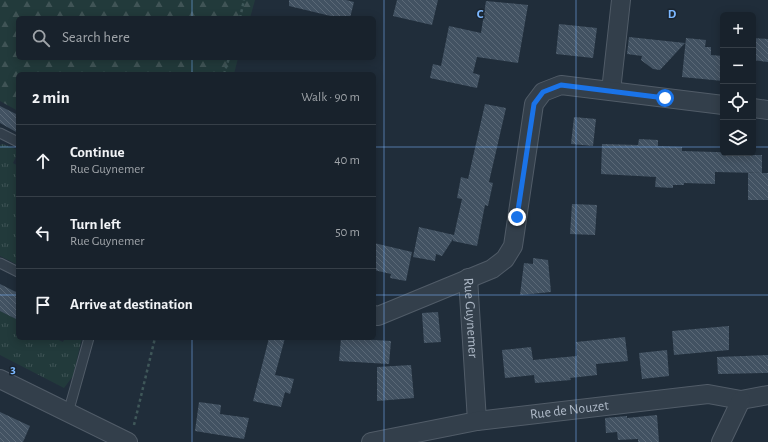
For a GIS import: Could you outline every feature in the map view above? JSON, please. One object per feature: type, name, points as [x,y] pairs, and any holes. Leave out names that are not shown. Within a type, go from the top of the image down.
[{"type":"street","points":[[610,91],[621,0]]},
{"type":"street","name":"Rue Guynemer","points":[[477,421],[468,278],[492,269],[505,259],[513,246],[534,104],[543,92],[561,85],[720,105]]},
{"type":"street","points":[[756,108],[768,110]]},
{"type":"street","points":[[376,315],[378,316],[468,278]]},
{"type":"street","points":[[0,379],[68,412],[131,435]]},
{"type":"street","name":"Rue de Nouzet","points":[[371,442],[477,421],[708,394],[741,400],[768,395]]},
{"type":"street","points":[[721,442],[741,400]]},
{"type":"lane","points":[[0,133],[16,141]]},
{"type":"lane","points":[[0,263],[16,271]]},
{"type":"lane","points":[[68,412],[88,340]]},
{"type":"path","points":[[240,16],[244,0]]},
{"type":"path","points":[[225,72],[228,60]]},
{"type":"path","points":[[131,435],[155,340]]},
{"type":"green space","points":[[0,0],[255,0],[251,16],[16,16],[16,60],[238,60],[234,72],[16,72],[16,110],[0,101]]},
{"type":"green space","points":[[3,144],[16,149],[16,157],[13,163],[16,165],[16,264],[0,256],[0,145]]},
{"type":"green space","points":[[0,311],[16,319],[16,340],[58,340],[63,342],[64,340],[82,340],[73,376],[64,388],[0,355]]},
{"type":"building","points":[[289,0],[346,0],[354,2],[350,16],[331,16],[289,6]]},
{"type":"building","points":[[397,0],[438,0],[432,25],[393,16]]},
{"type":"building","points":[[486,1],[528,5],[518,63],[477,57],[473,73],[480,75],[477,88],[430,78],[433,64],[441,66],[449,26],[481,33]]},
{"type":"building","points":[[559,24],[597,28],[593,58],[556,54]]},
{"type":"building","points":[[629,37],[685,43],[660,70],[653,69],[641,60],[642,56],[627,54]]},
{"type":"building","points":[[686,38],[706,40],[705,47],[711,47],[711,55],[720,56],[720,81],[682,77]]},
{"type":"building","points":[[756,38],[768,39],[768,62],[756,60]]},
{"type":"building","points":[[485,104],[506,108],[489,182],[493,183],[488,206],[485,205],[477,246],[453,241],[453,239],[442,256],[436,254],[435,261],[413,257],[419,227],[454,235],[462,199],[457,198],[461,177],[468,179]]},
{"type":"building","points":[[0,106],[16,114],[16,132],[0,123]]},
{"type":"building","points":[[574,117],[596,119],[593,146],[571,144]]},
{"type":"building","points":[[639,139],[658,140],[658,146],[682,147],[682,151],[720,152],[720,156],[762,155],[762,173],[715,172],[715,184],[684,183],[684,185],[673,185],[673,188],[655,187],[656,177],[601,174],[602,144],[638,145]]},
{"type":"building","points":[[748,173],[768,173],[768,200],[748,200]]},
{"type":"building","points":[[572,204],[597,205],[595,235],[570,234]]},
{"type":"building","points":[[376,243],[412,252],[406,281],[390,278],[391,274],[376,270]]},
{"type":"building","points":[[533,258],[548,260],[551,292],[520,295],[524,263],[533,264]]},
{"type":"building","points":[[0,284],[16,292],[16,319],[0,311]]},
{"type":"building","points":[[438,312],[441,342],[424,343],[422,313]]},
{"type":"building","points":[[729,326],[729,350],[674,355],[672,331]]},
{"type":"building","points":[[625,337],[628,361],[596,364],[597,375],[570,378],[571,380],[535,383],[534,375],[505,378],[502,350],[531,347],[533,360],[577,356],[576,342]]},
{"type":"building","points":[[268,340],[284,340],[275,375],[294,379],[290,394],[285,392],[281,407],[253,401]]},
{"type":"building","points":[[341,340],[391,341],[389,364],[339,361]]},
{"type":"building","points":[[667,350],[669,376],[642,379],[639,353]]},
{"type":"building","points":[[768,355],[768,373],[718,374],[717,357]]},
{"type":"building","points":[[411,365],[414,398],[377,401],[377,367]]},
{"type":"building","points":[[199,402],[221,405],[220,414],[249,418],[244,439],[195,431]]},
{"type":"building","points":[[0,412],[30,426],[23,442],[0,442]]},
{"type":"building","points":[[657,415],[659,442],[638,442],[638,439],[618,440],[617,432],[606,433],[605,418],[627,416],[627,418]]},
{"type":"route","points":[[517,217],[534,104],[543,92],[561,85],[665,98]]}]
